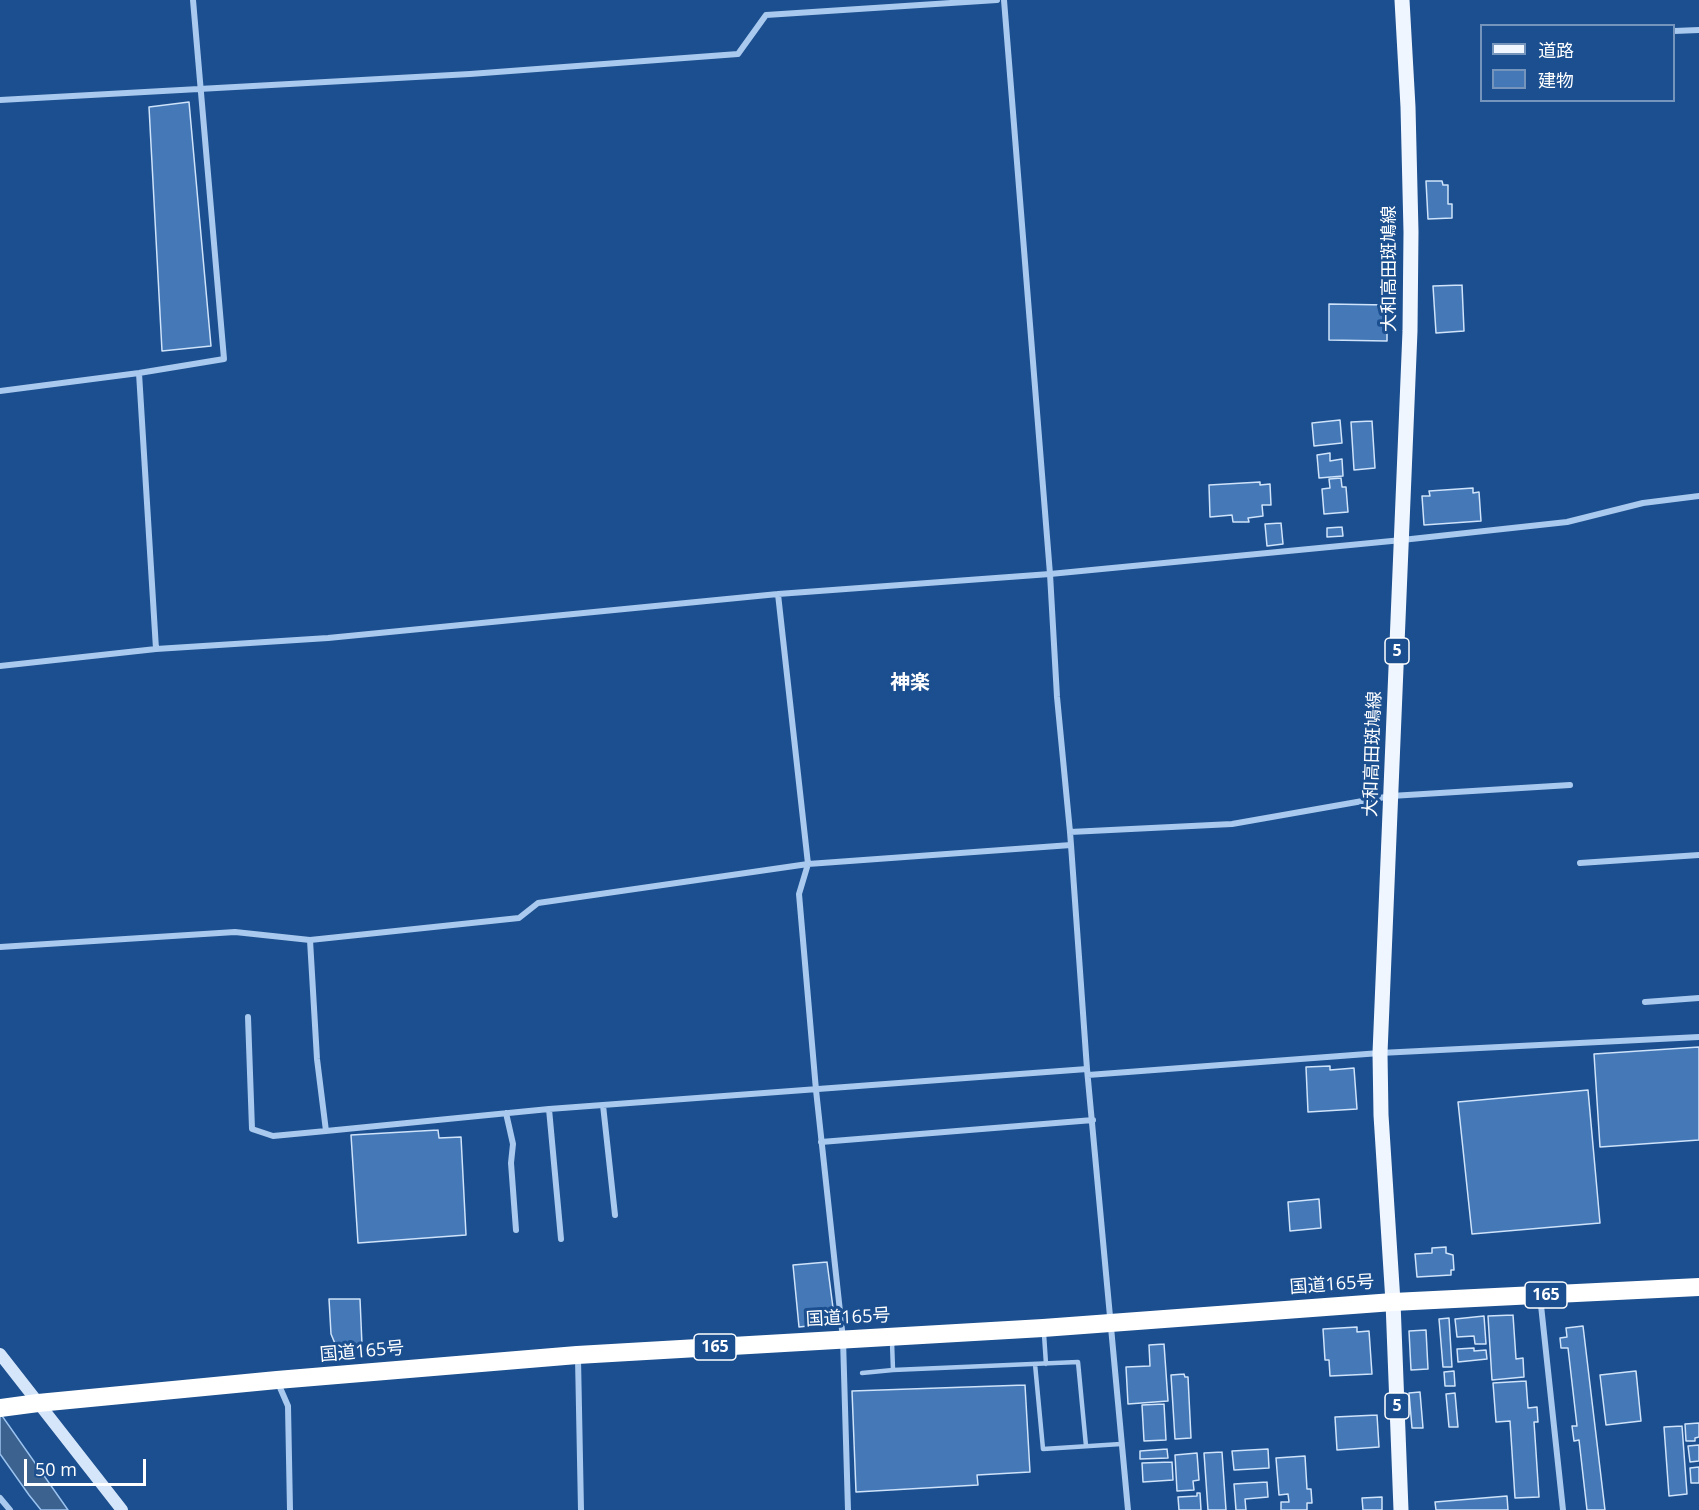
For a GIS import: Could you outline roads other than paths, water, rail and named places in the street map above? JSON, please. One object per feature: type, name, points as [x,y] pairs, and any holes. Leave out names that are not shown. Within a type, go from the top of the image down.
[{"type":"highway","name":"国道165号","points":[[0,1408],[277,1380],[578,1355],[1043,1328],[1393,1302],[1699,1287]]},
{"type":"main road","name":"大和高田斑鳩線","points":[[1401,1510],[1393,1302],[1381,1115],[1380,1053],[1409,343],[1411,232],[1408,107],[1402,0]]},
{"type":"main road","points":[[0,1354],[31,1404],[122,1510]]},
{"type":"street","points":[[0,391],[224,359],[193,0]]},
{"type":"street","points":[[0,100],[470,74],[738,54],[766,15],[997,0]]},
{"type":"street","points":[[1004,0],[1050,574],[1057,697],[1128,1510]]},
{"type":"street","points":[[1675,32],[1699,30]]},
{"type":"street","points":[[138,373],[156,649]]},
{"type":"street","points":[[0,666],[156,649],[328,638],[778,594],[1050,574],[1402,540],[1567,522],[1643,503],[1699,496]]},
{"type":"street","points":[[778,594],[808,864],[799,894],[821,1142],[843,1340],[848,1510]]},
{"type":"street","points":[[1070,832],[1232,824],[1391,796],[1570,785]]},
{"type":"street","points":[[0,947],[235,932],[310,940],[519,918],[538,903],[808,864],[1071,845]]},
{"type":"street","points":[[1580,863],[1699,855]]},
{"type":"street","points":[[310,940],[317,1059],[326,1131]]},
{"type":"street","points":[[1645,1002],[1699,998]]},
{"type":"street","points":[[248,1017],[252,1129],[273,1136],[549,1108],[1380,1053],[1699,1037]]},
{"type":"street","points":[[603,1105],[615,1215]]},
{"type":"street","points":[[549,1108],[561,1239]]},
{"type":"street","points":[[506,1113],[513,1144],[511,1163],[516,1230]]},
{"type":"street","points":[[821,1142],[1093,1120]]},
{"type":"street","points":[[1540,1295],[1563,1510]]},
{"type":"street","points":[[578,1355],[581,1510]]},
{"type":"street","points":[[277,1380],[288,1406],[290,1510]]},
{"type":"street","points":[[0,1498],[10,1510]]},
{"type":"lane","points":[[1043,1328],[1046,1364]]},
{"type":"lane","points":[[891,1337],[893,1370]]},
{"type":"lane","points":[[862,1373],[1078,1362],[1086,1446]]},
{"type":"lane","points":[[1035,1364],[1043,1449],[1121,1444]]},
{"type":"water","points":[[0,1413],[68,1510],[41,1510],[0,1454]]},
{"type":"district","name":"神楽","points":[[910,683]]}]
